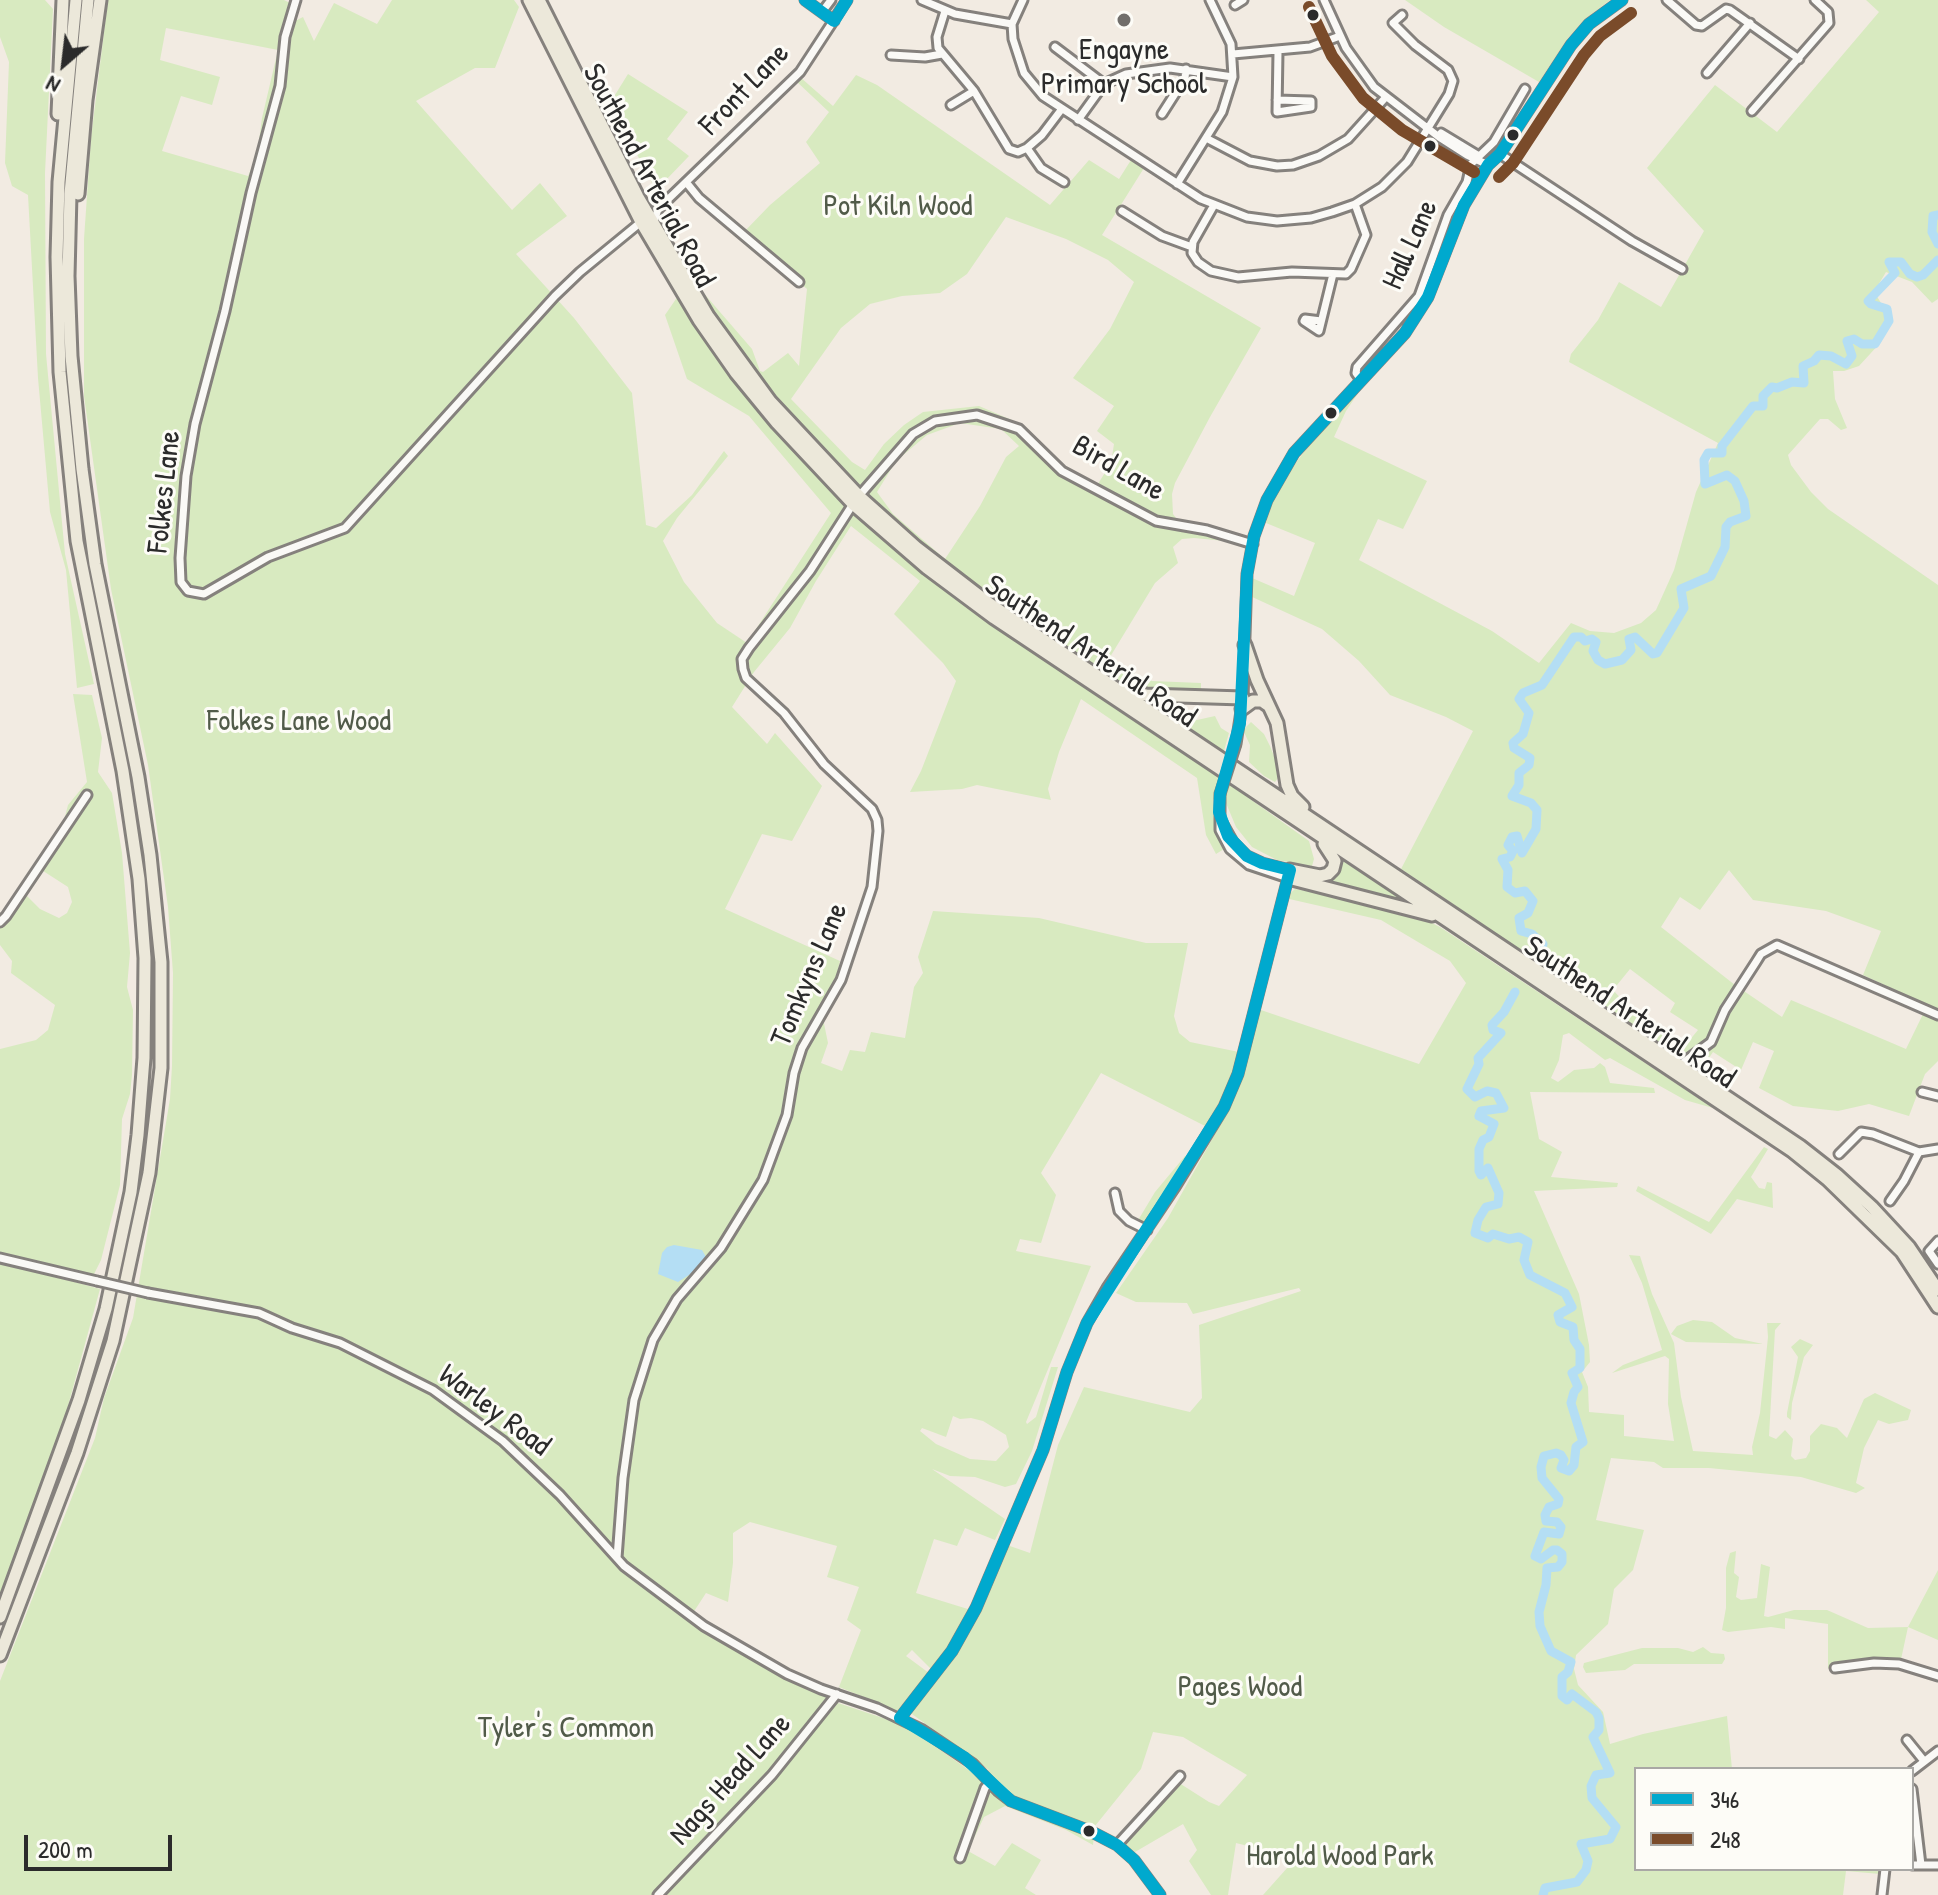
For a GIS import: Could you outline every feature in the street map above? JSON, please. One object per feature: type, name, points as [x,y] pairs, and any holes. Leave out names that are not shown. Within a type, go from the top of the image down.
[{"type":"highway","points":[[0,1617],[79,1400],[106,1309],[131,1192],[144,1058],[145,958],[137,864],[120,756],[77,541],[65,441],[57,309],[58,101],[63,0]]},
{"type":"highway","points":[[60,163],[76,0]]},
{"type":"highway","points":[[0,1655],[73,1466],[113,1341],[145,1199],[161,1068],[161,975],[152,869],[138,777],[95,564],[75,398],[69,307],[69,214],[88,0]]},
{"type":"highway","points":[[75,398],[78,188],[100,0]]},
{"type":"highway","name":"Southend Arterial Road","points":[[529,0],[641,222],[682,293],[736,373],[777,423],[856,500],[961,583],[1681,1064],[1837,1175],[1909,1247],[1938,1290]]},
{"type":"highway","name":"Southend Arterial Road","points":[[539,0],[657,233],[708,316],[770,401],[892,540],[958,593],[1792,1151],[1839,1190],[1902,1252],[1938,1307]]},
{"type":"highway","points":[[1245,645],[1281,736],[1289,791],[1326,828]]},
{"type":"highway","points":[[1109,684],[1146,695],[1242,704],[1258,700],[1266,702],[1271,709]]},
{"type":"highway","points":[[1275,805],[1325,845],[1335,861],[1333,869],[1324,875],[1287,879]]},
{"type":"highway","points":[[1287,879],[1418,911],[1454,926]]},
{"type":"street","name":"Folkes Lane","points":[[296,0],[285,37],[280,86],[195,424],[186,476],[180,558],[181,582],[188,591],[204,594],[268,557],[345,528],[555,296],[641,222]]},
{"type":"street","points":[[805,0],[834,21]]},
{"type":"street","points":[[822,12],[831,0]]},
{"type":"street","name":"Front Lane","points":[[664,203],[800,72],[847,0]]},
{"type":"street","points":[[922,0],[945,11],[1012,24]]},
{"type":"street","points":[[1023,0],[1012,24],[1016,53],[1024,73],[1035,88],[1061,110],[1214,205],[1247,217],[1277,221],[1311,218],[1355,204],[1382,187],[1401,168],[1451,91],[1453,81],[1444,65],[1415,45],[1393,23],[1402,15]]},
{"type":"street","points":[[1177,184],[1222,112],[1233,77],[1233,54],[1224,24],[1210,0]]},
{"type":"street","points":[[1324,0],[1361,72],[1385,98],[1488,165]]},
{"type":"street","name":"Hall Lane","points":[[1287,879],[1249,865],[1235,854],[1220,830],[1220,794],[1236,744],[1242,704],[1247,574],[1267,500],[1283,469],[1314,429],[1405,333],[1421,311],[1464,205],[1488,165],[1500,154],[1571,45],[1589,24],[1622,0]]},
{"type":"street","points":[[1667,0],[1696,25],[1702,26],[1726,9],[1799,59]]},
{"type":"street","points":[[1752,111],[1830,20],[1828,12],[1815,0]]},
{"type":"street","points":[[945,11],[937,37],[942,54],[974,91],[1006,146],[1018,152],[1027,148],[1061,110]]},
{"type":"street","points":[[1707,73],[1750,23]]},
{"type":"street","points":[[1233,54],[1310,47],[1340,36]]},
{"type":"street","points":[[1055,47],[1104,84]]},
{"type":"street","points":[[1277,100],[1278,52]]},
{"type":"street","points":[[891,55],[925,57],[942,54]]},
{"type":"street","points":[[1078,120],[1104,84],[1140,71],[1186,69],[1233,77]]},
{"type":"street","points":[[1162,114],[1185,78],[1186,69]]},
{"type":"street","name":"Hall Lane","points":[[1361,380],[1356,373],[1357,367],[1419,296],[1448,215],[1467,182],[1476,157],[1494,142],[1525,89]]},
{"type":"street","points":[[951,105],[974,91]]},
{"type":"street","points":[[1206,138],[1250,161],[1269,166],[1293,165],[1319,156],[1348,139],[1385,98]]},
{"type":"street","points":[[1027,148],[1035,163],[1064,182]]},
{"type":"street","points":[[1500,154],[1632,241],[1682,269]]},
{"type":"street","points":[[686,182],[699,198],[799,282]]},
{"type":"street","points":[[638,197],[650,204],[664,203]]},
{"type":"street","points":[[657,233],[654,217],[664,203]]},
{"type":"street","points":[[1214,205],[1192,247],[1195,258],[1204,267],[1228,276],[1349,272],[1365,240],[1365,230],[1355,204]]},
{"type":"street","points":[[1122,211],[1162,236],[1192,247]]},
{"type":"street","points":[[1321,321],[1333,274]]},
{"type":"street","name":"Bird Lane","points":[[856,500],[913,434],[935,421],[977,415],[1019,429],[1062,471],[1156,521],[1207,530],[1253,544]]},
{"type":"street","name":"Tomkyns Lane","points":[[617,1558],[623,1478],[634,1400],[653,1340],[677,1299],[721,1248],[763,1180],[787,1115],[802,1048],[841,980],[872,887],[878,831],[872,809],[824,764],[784,713],[746,678],[742,659],[810,571],[856,500]]},
{"type":"street","points":[[0,922],[87,795]]},
{"type":"street","points":[[900,1718],[944,1662],[969,1623],[1043,1450],[1083,1332],[1107,1288],[1224,1107],[1234,1085],[1287,879],[1247,856],[1233,842],[1220,819]]},
{"type":"street","points":[[1681,1064],[1711,1042],[1725,1010],[1761,954],[1777,945],[1938,1015]]},
{"type":"street","points":[[1922,1092],[1938,1096]]},
{"type":"street","points":[[1839,1154],[1861,1132],[1919,1152],[1938,1149]]},
{"type":"street","points":[[1890,1201],[1919,1152]]},
{"type":"street","points":[[1115,1193],[1119,1211],[1129,1221],[1147,1230]]},
{"type":"street","points":[[1929,1251],[1938,1241]]},
{"type":"street","points":[[1922,1242],[1938,1264]]},
{"type":"street","name":"Warley Road","points":[[0,1258],[148,1293],[259,1313],[292,1328],[340,1343],[433,1390],[494,1433],[520,1456],[631,1573],[723,1639],[787,1674],[900,1718],[964,1757],[987,1785],[1011,1801],[1090,1831],[1117,1845]]},
{"type":"street","points":[[1835,1668],[1874,1663],[1899,1664],[1938,1676]]},
{"type":"street","name":"Nags Head Lane","points":[[658,1895],[772,1775],[837,1694]]},
{"type":"street","points":[[1907,1740],[1924,1761]]},
{"type":"street","points":[[1914,1769],[1938,1751]]},
{"type":"street","points":[[1160,1895],[1134,1860],[1117,1845],[1180,1776]]},
{"type":"street","points":[[960,1858],[987,1785]]},
{"type":"street","points":[[1914,1827],[1916,1865],[1938,1865]]},
{"type":"street","points":[[1882,1895],[1885,1871]]},
{"type":"green space","points":[[0,0],[45,0],[53,9],[45,173],[46,354],[65,554],[94,684],[77,688],[66,570],[50,512],[38,378],[28,195],[12,186],[5,163],[9,62],[0,37]]},
{"type":"green space","points":[[108,0],[284,0],[292,4],[283,27],[303,17],[314,41],[334,3],[377,24],[392,0],[514,0],[519,7],[495,68],[475,68],[416,101],[512,210],[540,183],[567,216],[516,254],[574,318],[632,393],[646,525],[656,528],[692,495],[724,451],[728,456],[677,518],[663,541],[684,582],[717,623],[747,643],[831,513],[749,416],[687,379],[665,315],[678,296],[731,376],[773,427],[860,520],[903,558],[1309,841],[1314,859],[1312,866],[1277,860],[1252,847],[1236,827],[1226,803],[1213,799],[1214,824],[1224,849],[1216,854],[1206,835],[1197,778],[1081,699],[1059,752],[1048,789],[1051,800],[977,785],[962,789],[910,792],[956,681],[943,663],[894,614],[920,581],[851,526],[790,628],[754,672],[732,707],[767,744],[775,733],[822,786],[792,841],[762,834],[725,909],[840,961],[836,978],[821,1009],[828,1043],[821,1063],[842,1071],[850,1050],[865,1052],[871,1032],[905,1038],[914,987],[923,973],[918,957],[933,911],[1039,918],[1146,943],[1188,943],[1174,1016],[1179,1033],[1190,1042],[1239,1052],[1227,1090],[1205,1126],[1101,1073],[1041,1173],[1056,1195],[1041,1243],[1020,1239],[1016,1251],[1091,1266],[1026,1422],[1036,1417],[1051,1367],[1058,1367],[1032,1451],[1016,1484],[1005,1487],[975,1477],[950,1476],[932,1469],[1005,1519],[995,1540],[965,1528],[957,1546],[934,1539],[916,1593],[971,1610],[950,1648],[932,1670],[912,1650],[906,1656],[929,1673],[897,1711],[839,1687],[861,1630],[847,1620],[859,1587],[827,1577],[837,1546],[750,1522],[733,1533],[728,1602],[706,1593],[691,1616],[757,1659],[837,1694],[832,1701],[904,1725],[979,1777],[989,1770],[912,1714],[911,1708],[963,1640],[1007,1545],[1030,1553],[1058,1445],[1084,1387],[1190,1412],[1202,1398],[1199,1325],[1301,1291],[1299,1288],[1193,1314],[1187,1303],[1136,1302],[1116,1293],[1168,1218],[1215,1134],[1238,1085],[1258,1009],[1419,1064],[1466,983],[1450,961],[1381,920],[1285,898],[1295,889],[1325,894],[1428,921],[1440,927],[1713,1108],[1685,1100],[1610,1058],[1605,1060],[1569,1033],[1563,1035],[1559,1060],[1551,1078],[1558,1082],[1574,1070],[1594,1068],[1600,1063],[1605,1067],[1610,1083],[1654,1088],[1655,1093],[1530,1092],[1539,1139],[1562,1152],[1551,1177],[1618,1183],[1617,1187],[1534,1191],[1579,1294],[1589,1345],[1590,1362],[1582,1372],[1588,1387],[1589,1412],[1624,1415],[1624,1436],[1674,1441],[1668,1404],[1669,1359],[1665,1356],[1612,1373],[1623,1365],[1662,1350],[1642,1283],[1629,1255],[1640,1256],[1652,1294],[1674,1343],[1681,1397],[1693,1451],[1753,1455],[1760,1413],[1767,1323],[1781,1323],[1775,1330],[1769,1436],[1776,1439],[1785,1430],[1793,1439],[1791,1456],[1795,1460],[1806,1458],[1810,1451],[1810,1436],[1821,1424],[1837,1428],[1847,1438],[1864,1399],[1875,1393],[1911,1410],[1908,1420],[1889,1424],[1878,1420],[1864,1448],[1856,1483],[1865,1488],[1856,1493],[1801,1477],[1709,1468],[1663,1468],[1654,1462],[1611,1458],[1596,1520],[1644,1530],[1633,1570],[1614,1589],[1608,1624],[1576,1655],[1574,1669],[1578,1685],[1603,1712],[1610,1744],[1727,1716],[1732,1767],[1634,1767],[1634,1871],[1846,1871],[1843,1895],[1263,1895],[1296,1858],[1236,1843],[1228,1895],[1211,1895],[1189,1861],[1197,1850],[1183,1824],[1135,1852],[1120,1841],[1176,1781],[1219,1806],[1247,1775],[1183,1737],[1153,1732],[1141,1769],[1095,1826],[1093,1845],[1066,1830],[1005,1806],[984,1817],[968,1851],[995,1866],[1012,1843],[1041,1860],[1025,1888],[1036,1895],[0,1895],[0,1681],[95,1438],[104,1398],[133,1318],[170,1099],[172,1066],[173,973],[168,907],[148,765],[111,589],[84,396],[84,239],[91,138]],"holes":[[[166,28],[278,50],[262,118],[257,156],[248,176],[162,151],[181,96],[212,105],[220,77],[160,60]],[[953,1416],[983,1421],[1006,1435],[1009,1447],[996,1461],[970,1459],[936,1444],[920,1431],[922,1428],[946,1437]]]},
{"type":"green space","points":[[1405,0],[1610,0],[1585,19],[1568,38],[1539,82],[1444,27]]},
{"type":"green space","points":[[1866,0],[1938,0],[1938,299],[1932,303],[1912,282],[1886,272],[1874,292],[1885,309],[1887,326],[1881,342],[1859,366],[1833,371],[1835,399],[1847,428],[1841,430],[1828,419],[1820,419],[1788,455],[1791,465],[1811,492],[1828,509],[1938,585],[1938,1010],[1863,975],[1881,931],[1826,911],[1753,900],[1729,870],[1700,910],[1680,897],[1661,927],[1782,1017],[1791,1000],[1906,1049],[1924,1012],[1938,1020],[1938,1061],[1925,1074],[1909,1116],[1869,1104],[1838,1111],[1793,1106],[1759,1088],[1774,1051],[1753,1042],[1741,1070],[1713,1052],[1700,1071],[1401,869],[1473,731],[1390,695],[1359,661],[1322,629],[1250,596],[1252,578],[1294,596],[1315,543],[1266,523],[1270,505],[1319,431],[1369,377],[1346,411],[1334,437],[1427,481],[1403,529],[1378,519],[1359,560],[1492,631],[1539,663],[1571,623],[1590,631],[1614,633],[1641,623],[1656,610],[1674,570],[1696,492],[1718,443],[1569,362],[1571,354],[1598,320],[1619,282],[1661,307],[1704,231],[1647,168],[1715,85],[1777,132],[1879,12]],"holes":[[[1630,969],[1675,1003],[1670,1012],[1698,1030],[1683,1048],[1639,1018],[1613,990]]]},
{"type":"green space","points":[[628,74],[688,112],[667,139],[689,156],[664,182],[652,183],[610,103]]},
{"type":"green space","name":"Pot Kiln Wood","points":[[856,75],[877,85],[1050,205],[1089,160],[1119,179],[1131,160],[1144,168],[1102,235],[1261,328],[1210,417],[1172,494],[1173,514],[1179,522],[1203,525],[1245,538],[1225,541],[1182,539],[1173,547],[1178,563],[1155,583],[1110,657],[1123,669],[1152,681],[1201,683],[1201,694],[1169,693],[1127,687],[1116,682],[929,551],[863,491],[783,409],[744,362],[696,294],[701,290],[752,349],[760,371],[763,372],[788,353],[799,366],[807,289],[743,233],[770,205],[820,163],[806,142],[829,112],[796,81],[800,77],[833,106]],"holes":[[[1006,217],[1066,239],[1108,260],[1134,282],[1110,329],[1073,378],[1114,406],[1097,431],[1114,444],[1111,463],[1096,487],[1063,469],[1019,429],[1021,424],[979,406],[923,412],[884,444],[865,470],[852,462],[791,399],[841,328],[870,304],[902,296],[940,293],[967,274]],[[960,423],[1001,429],[1019,446],[1006,457],[980,506],[945,559],[893,514],[877,492],[896,461],[927,435]]]},
{"type":"green space","points":[[73,694],[92,695],[102,738],[98,772],[112,793],[122,853],[130,953],[127,987],[133,1010],[132,1075],[122,1119],[120,1185],[101,1260],[94,1274],[87,1278],[0,1258],[0,1049],[36,1040],[48,1030],[55,1005],[11,973],[12,961],[0,945],[0,922],[20,894],[25,894],[40,909],[59,918],[67,913],[72,902],[68,887],[37,867],[61,832],[68,805],[87,782]]},
{"type":"green space","points":[[1151,702],[1169,705],[1197,720],[1215,716],[1221,728],[1229,733],[1224,751],[1156,709]]},
{"type":"green space","points":[[1251,722],[1264,734],[1270,746],[1281,774],[1275,782],[1249,762],[1250,745],[1243,730]]},
{"type":"green space","points":[[1333,848],[1425,910],[1307,880],[1337,873],[1340,859]]},
{"type":"green space","points":[[1764,1147],[1768,1149],[1751,1177],[1759,1188],[1765,1189],[1767,1182],[1772,1183],[1773,1208],[1737,1199],[1711,1234],[1636,1191],[1638,1186],[1709,1222]]},
{"type":"green space","points":[[1185,1156],[1187,1159],[1150,1219],[1146,1224],[1137,1222],[1155,1192]]},
{"type":"green space","points":[[0,1261],[100,1289],[62,1428],[0,1596]]},
{"type":"green space","points":[[1693,1320],[1712,1322],[1735,1338],[1763,1344],[1686,1342],[1671,1334],[1677,1326]]},
{"type":"green space","points":[[1800,1339],[1813,1345],[1804,1357],[1792,1403],[1791,1420],[1787,1413],[1798,1357],[1791,1347]]},
{"type":"green space","points":[[1736,1551],[1734,1573],[1739,1577],[1736,1597],[1741,1600],[1757,1598],[1761,1564],[1770,1567],[1764,1616],[1794,1610],[1827,1610],[1868,1628],[1908,1627],[1900,1664],[1828,1668],[1828,1624],[1785,1618],[1785,1629],[1722,1630],[1726,1608],[1726,1568],[1730,1553]]},
{"type":"green space","points":[[1938,1570],[1938,1640],[1908,1627]]},
{"type":"green space","points":[[1703,1647],[1711,1653],[1724,1654],[1722,1664],[1634,1664],[1625,1670],[1586,1673],[1583,1667],[1584,1663],[1642,1648],[1678,1648],[1693,1652]]},
{"type":"green space","points":[[1846,1871],[1880,1871],[1880,1874]]},
{"type":"water","points":[[674,1245],[702,1250],[706,1257],[692,1273],[678,1282],[658,1274],[662,1253]]},
{"type":"waterway","points":[[1938,215],[1933,216],[1932,232],[1938,244]]},
{"type":"waterway","points":[[1541,954],[1543,944],[1532,934],[1521,931],[1519,918],[1528,913],[1533,901],[1525,891],[1515,893],[1507,887],[1508,870],[1502,859],[1510,857],[1513,851],[1508,845],[1512,837],[1517,836],[1522,853],[1536,829],[1537,810],[1531,803],[1512,796],[1519,785],[1519,773],[1529,765],[1530,758],[1514,748],[1513,743],[1523,734],[1529,713],[1519,699],[1523,693],[1542,685],[1574,637],[1596,642],[1593,651],[1598,660],[1605,664],[1622,660],[1631,650],[1629,639],[1635,637],[1653,654],[1657,653],[1684,608],[1681,589],[1711,576],[1725,547],[1726,527],[1730,522],[1746,516],[1744,501],[1735,481],[1727,475],[1705,484],[1704,460],[1708,453],[1722,453],[1722,446],[1753,406],[1763,406],[1763,396],[1772,387],[1792,382],[1804,383],[1803,366],[1819,355],[1831,356],[1846,364],[1852,356],[1847,341],[1854,339],[1862,344],[1875,344],[1889,321],[1887,309],[1868,301],[1895,273],[1889,262],[1901,262],[1910,274],[1917,277],[1938,260]]},
{"type":"waterway","points":[[1515,992],[1504,1012],[1492,1025],[1493,1030],[1501,1033],[1478,1058],[1479,1064],[1467,1089],[1475,1097],[1487,1091],[1496,1093],[1504,1108],[1481,1111],[1479,1116],[1494,1124],[1489,1137],[1483,1140],[1479,1149],[1479,1171],[1481,1175],[1488,1168],[1499,1193],[1498,1204],[1486,1207],[1475,1233],[1488,1238],[1493,1234],[1509,1239],[1519,1237],[1528,1242],[1524,1260],[1530,1275],[1565,1293],[1572,1307],[1558,1315],[1560,1322],[1573,1327],[1574,1340],[1580,1349],[1580,1368],[1572,1373],[1578,1387],[1571,1403],[1583,1442],[1576,1447],[1574,1465],[1569,1471],[1561,1468],[1564,1460],[1556,1453],[1544,1456],[1541,1467],[1542,1478],[1559,1499],[1558,1504],[1549,1507],[1546,1521],[1557,1522],[1561,1527],[1559,1534],[1544,1532],[1535,1556],[1541,1559],[1557,1550],[1562,1554],[1562,1562],[1558,1567],[1547,1568],[1539,1612],[1540,1626],[1551,1651],[1571,1662],[1568,1672],[1562,1677],[1562,1696],[1567,1700],[1572,1694],[1596,1712],[1599,1718],[1599,1730],[1593,1737],[1610,1773],[1596,1775],[1591,1786],[1592,1798],[1616,1827],[1610,1839],[1581,1844],[1588,1861],[1586,1870],[1577,1882],[1545,1888],[1543,1895]]},
{"type":"transit line","name":"346","points":[[805,0],[834,21],[847,0]]},
{"type":"transit line","name":"346","points":[[900,1718],[952,1651],[976,1608],[1043,1450],[1067,1372],[1087,1323],[1224,1107],[1238,1074],[1290,870],[1247,856],[1228,836],[1219,812],[1220,794],[1240,723],[1247,574],[1254,536],[1267,500],[1294,453],[1405,333],[1428,297],[1464,205],[1488,165],[1500,154],[1571,45],[1589,24],[1622,0]]},
{"type":"transit line","name":"248","points":[[1309,7],[1332,56],[1363,98],[1402,130],[1474,172]]},
{"type":"transit line","name":"248","points":[[1499,177],[1513,163],[1584,55],[1600,36],[1631,13]]},
{"type":"transit line","name":"346","points":[[900,1718],[964,1757],[1011,1801],[1090,1831],[1117,1845],[1134,1860],[1160,1895]]},
{"type":"place","name":"Engayne Primary School","points":[[1124,20]]},
{"type":"park label","name":"Folkes Lane Wood","points":[[299,722]]},
{"type":"park label","name":"Pages Wood","points":[[1240,1688]]},
{"type":"park label","name":"Tyler's Common","points":[[566,1729]]},
{"type":"park label","name":"Harold Wood Park","points":[[1340,1857]]}]
